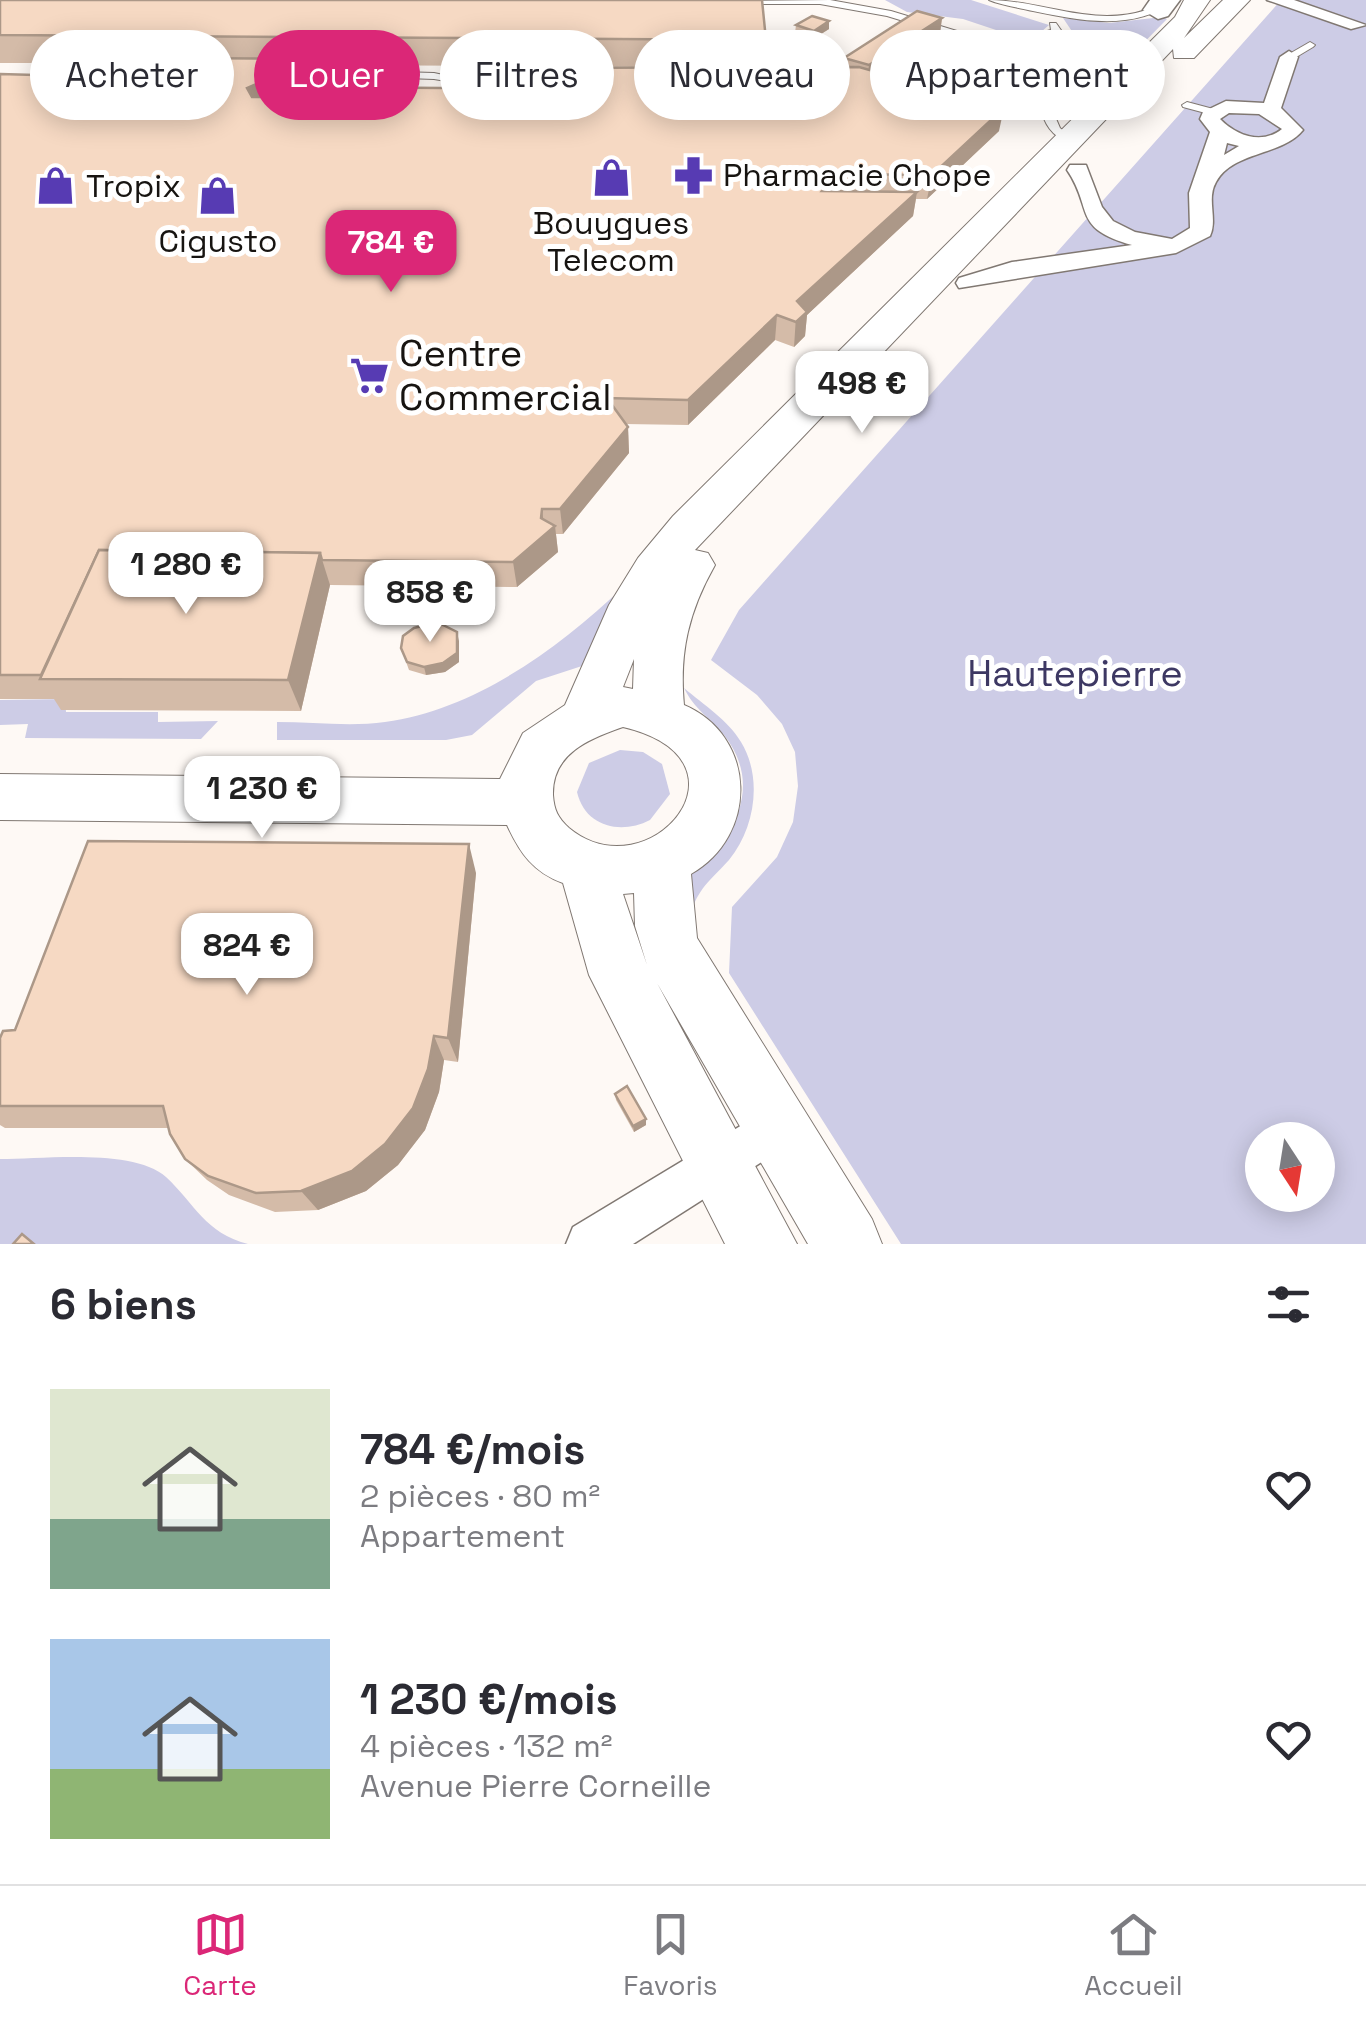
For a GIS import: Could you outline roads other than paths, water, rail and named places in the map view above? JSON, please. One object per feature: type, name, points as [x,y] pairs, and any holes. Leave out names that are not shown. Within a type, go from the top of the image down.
[{"type":"street","points":[[1165,41],[1197,0]]},
{"type":"street","points":[[1276,0],[1361,19]]},
{"type":"street","points":[[1319,0],[1361,19]]},
{"type":"street","points":[[587,714],[626,618],[654,570],[689,527],[1235,1]]},
{"type":"street","points":[[1268,110],[1277,100],[1289,57]]},
{"type":"street","points":[[968,283],[1012,269],[1176,246],[1202,231],[1200,193],[1210,173],[1216,122],[1237,106],[1268,110],[1284,118],[1292,130],[1284,140],[1260,143],[1210,173]]},
{"type":"street","points":[[659,713],[655,663],[665,615],[691,566],[926,316],[998,259],[1074,155],[1095,120]]},
{"type":"street","points":[[1216,122],[1260,143]]},
{"type":"street","points":[[1074,155],[1088,182],[1090,204],[1099,220],[1129,237],[1176,246]]},
{"type":"street","points":[[623,707],[659,713],[688,729],[709,753],[717,782],[712,814],[692,842],[662,862],[626,872],[588,868],[557,854],[534,831],[524,802],[528,766],[551,734],[587,714],[623,707]]},
{"type":"street","points":[[0,797],[524,802]]},
{"type":"street","points":[[662,862],[664,926],[670,949],[847,1244]]},
{"type":"street","points":[[588,868],[610,954],[762,1244]]},
{"type":"street","points":[[590,1244],[777,1126]]},
{"type":"lane","points":[[726,0],[820,1],[888,12],[954,30]]},
{"type":"lane","points":[[876,0],[888,12]]},
{"type":"lane","points":[[998,0],[1114,18],[1165,3]]},
{"type":"lane","points":[[998,0],[1047,18],[1056,30]]},
{"type":"lane","points":[[1016,0],[1039,7]]},
{"type":"lane","points":[[901,15],[984,30]]},
{"type":"lane","points":[[1289,57],[1310,45]]},
{"type":"lane","points":[[1188,104],[1216,122]]},
{"type":"lane","points":[[1046,120],[1074,155]]},
{"type":"place","name":"Pharmacie Chope","points":[[693,175]]},
{"type":"place","name":"Bouygues Telecom","points":[[611,178]]},
{"type":"place","name":"Tropix","points":[[56,186]]},
{"type":"place","name":"Cigusto","points":[[218,196]]},
{"type":"place","name":"Centre Commercial","points":[[369,375]]},
{"type":"park label","name":"Hautepierre","points":[[1075,673]]}]
